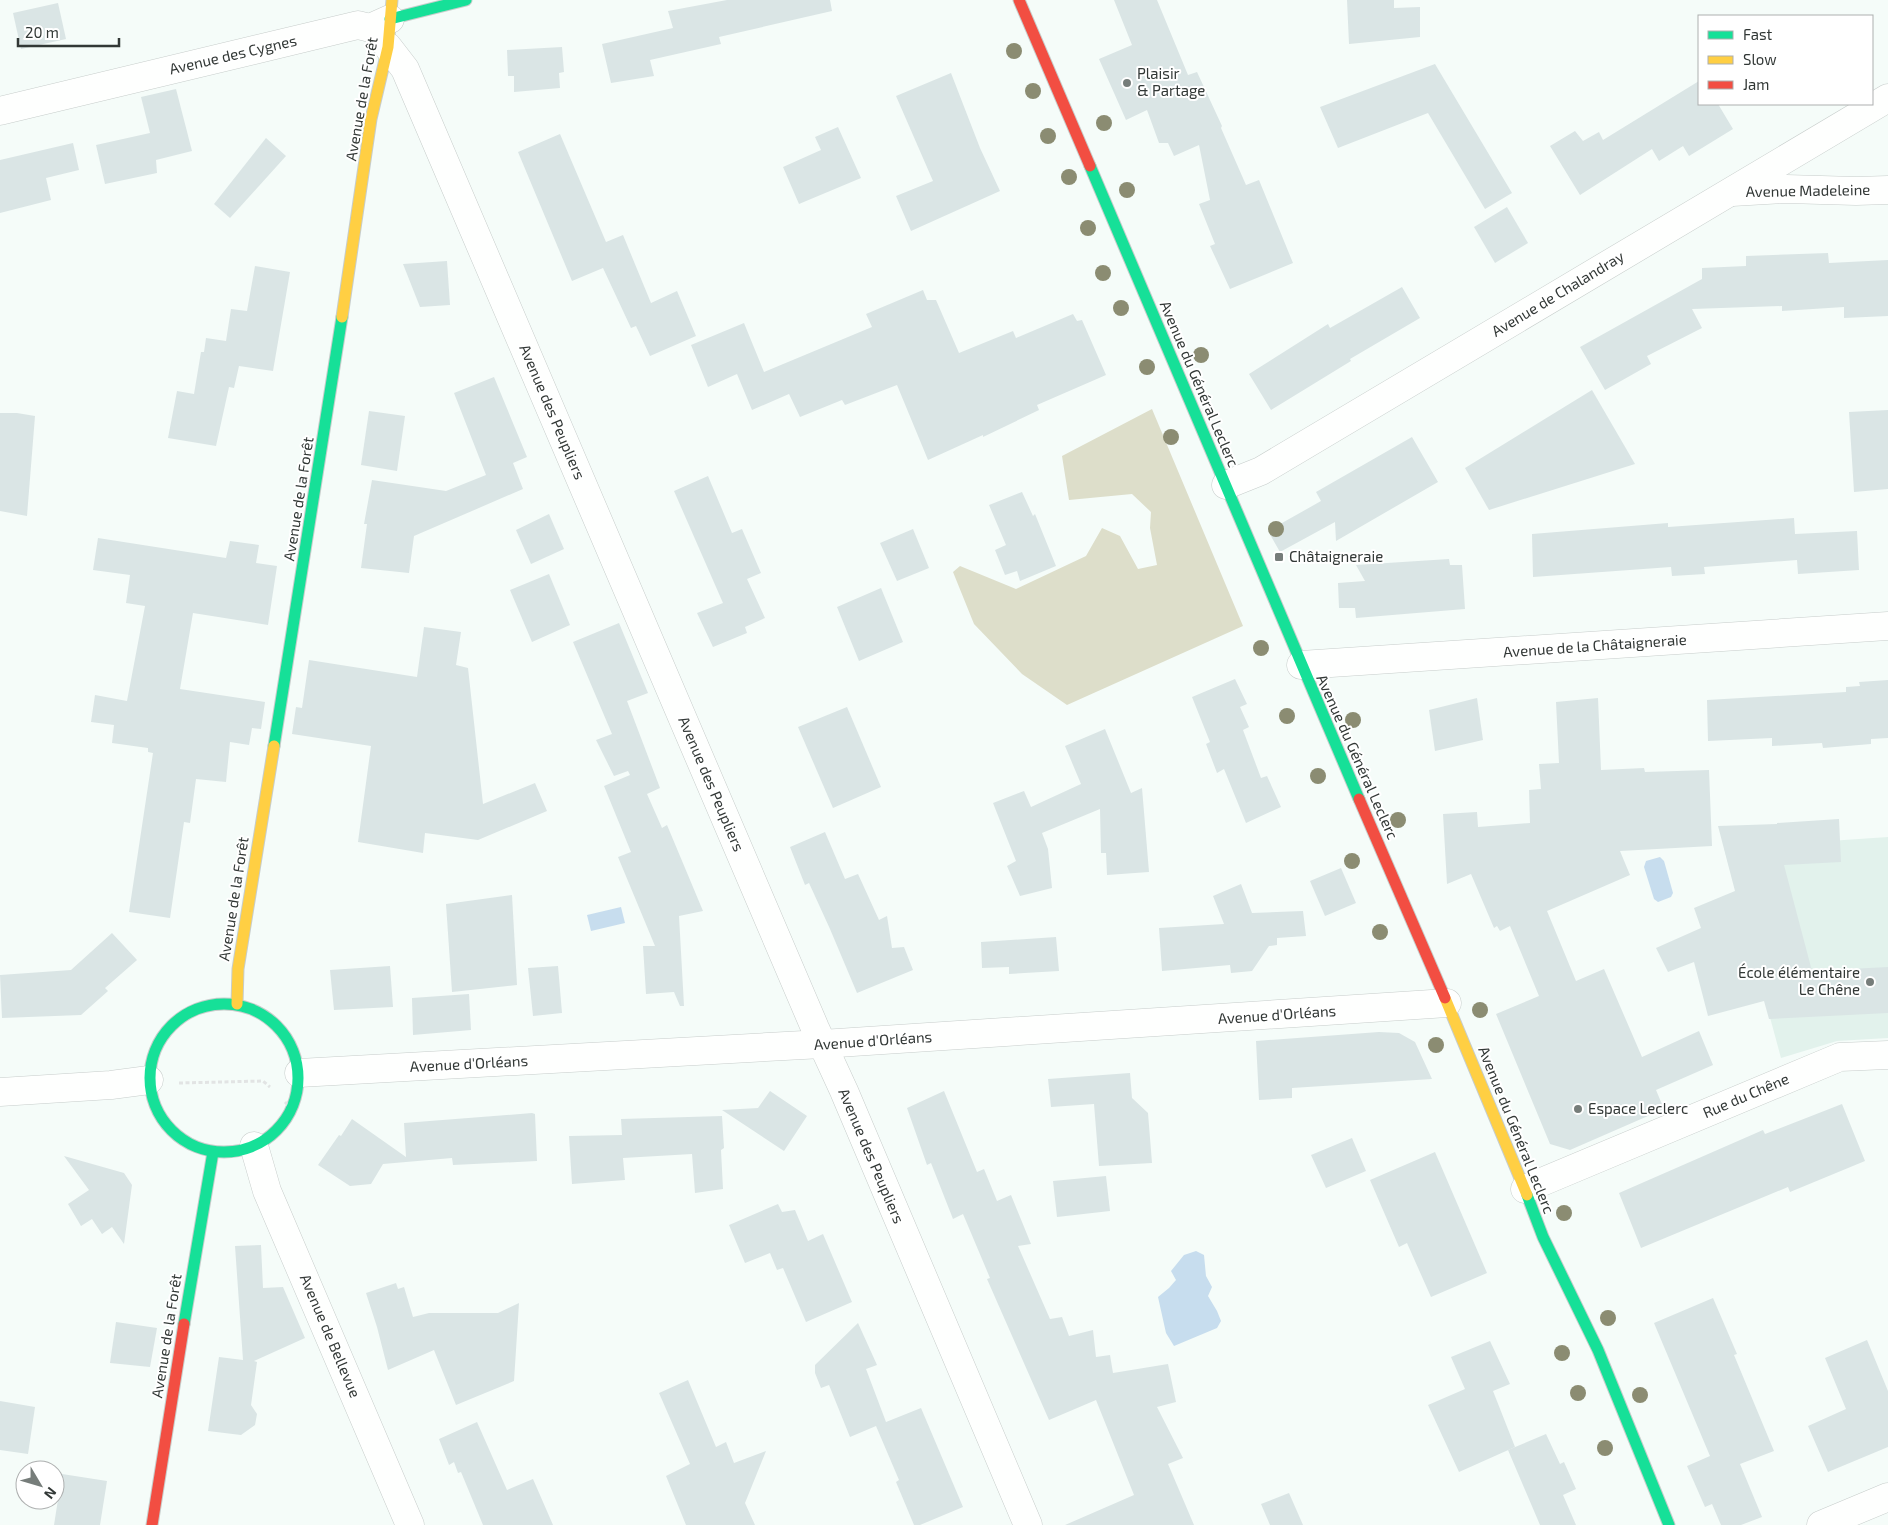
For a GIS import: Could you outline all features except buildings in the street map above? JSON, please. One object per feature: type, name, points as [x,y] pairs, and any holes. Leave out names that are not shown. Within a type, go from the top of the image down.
[{"type":"street","name":"Avenue des Cygnes","points":[[0,111],[358,25],[370,28],[391,10],[466,0]]},
{"type":"street","name":"Avenue du Général Leclerc","points":[[1019,0],[1301,665],[1447,1003],[1525,1189],[1543,1237],[1598,1350],[1669,1525]]},
{"type":"street","name":"Avenue de la Forêt","points":[[237,1004],[238,969],[330,400],[371,119],[388,47],[391,10]]},
{"type":"street","name":"Avenue des Peupliers","points":[[388,47],[405,69],[822,1044],[844,1091],[1028,1525]]},
{"type":"street","name":"Avenue de Chalandray","points":[[1226,485],[1261,471],[1888,98]]},
{"type":"street","name":"Avenue Madeleine","points":[[1728,192],[1786,189],[1888,190]]},
{"type":"street","name":"Avenue de la Châtaigneraie","points":[[1301,665],[1888,626]]},
{"type":"street","points":[[215,1003],[237,1004],[261,1012],[280,1028],[293,1049],[299,1074],[298,1092],[292,1109],[282,1124],[269,1137],[254,1146],[234,1152],[213,1152],[194,1146],[176,1135],[166,1126],[157,1112],[149,1080],[152,1058],[161,1038],[175,1021],[194,1009],[215,1003]]},
{"type":"street","name":"Avenue d'Orléans","points":[[299,1074],[822,1044],[1447,1003]]},
{"type":"street","name":"Rue du Chêne","points":[[1525,1189],[1840,1057],[1888,1055]]},
{"type":"street","points":[[0,1092],[111,1085],[149,1080]]},
{"type":"street","name":"Avenue de Bellevue","points":[[254,1146],[267,1191],[410,1525]]},
{"type":"street","name":"Avenue de la Forêt","points":[[152,1525],[203,1202],[213,1152]]},
{"type":"street","points":[[1820,1525],[1888,1497]]},
{"type":"path","points":[[157,1112],[176,1083],[263,1081],[275,1092]]},
{"type":"path","points":[[280,1098],[292,1109]]},
{"type":"shaded area","points":[[1888,837],[1888,1038],[1837,1041],[1781,1058],[1724,848]]},
{"type":"green space","points":[[1152,409],[1243,626],[1067,705],[1022,674],[974,624],[953,572],[960,566],[1016,589],[1086,556],[1102,528],[1120,536],[1138,569],[1157,565],[1150,528],[1151,512],[1132,494],[1069,500],[1062,456]]},
{"type":"water","points":[[1660,857],[1664,861],[1673,893],[1671,897],[1658,902],[1654,899],[1644,867],[1646,861]]},
{"type":"water","points":[[621,907],[625,923],[591,931],[587,915]]},
{"type":"water","points":[[1196,1251],[1204,1255],[1206,1276],[1212,1287],[1208,1296],[1221,1321],[1217,1328],[1174,1346],[1166,1333],[1158,1297],[1176,1280],[1171,1271],[1184,1255]]},
{"type":"traffic: fast","points":[[390,19],[466,0]]},
{"type":"traffic: fast","points":[[1090,166],[1359,799]]},
{"type":"traffic: fast","points":[[274,746],[342,317]]},
{"type":"traffic: fast","points":[[224,1004],[239,1005],[252,1009],[277,1025],[293,1050],[297,1063],[298,1078],[297,1093],[293,1106],[277,1131],[252,1147],[239,1151],[224,1152],[209,1151],[196,1147],[171,1131],[155,1106],[151,1093],[150,1078],[151,1063],[155,1050],[171,1025],[196,1009],[209,1005],[224,1004]]},
{"type":"traffic: fast","points":[[184,1324],[213,1152]]},
{"type":"traffic: fast","points":[[1527,1195],[1543,1237],[1598,1350],[1669,1525]]},
{"type":"traffic: slow","points":[[342,317],[371,119],[388,47],[392,0]]},
{"type":"traffic: slow","points":[[237,1004],[238,969],[274,746]]},
{"type":"traffic: slow","points":[[1445,998],[1527,1195]]},
{"type":"traffic: jam","points":[[1019,0],[1090,166]]},
{"type":"traffic: jam","points":[[1359,799],[1445,998]]},
{"type":"traffic: jam","points":[[152,1525],[184,1324]]},
{"type":"place","name":"Plaisir & Partage","points":[[1127,83]]},
{"type":"place","name":"Châtaigneraie","points":[[1279,557]]},
{"type":"place","name":"École élémentaire Le Chêne","points":[[1870,982]]},
{"type":"place","name":"Espace Leclerc","points":[[1578,1109]]}]
